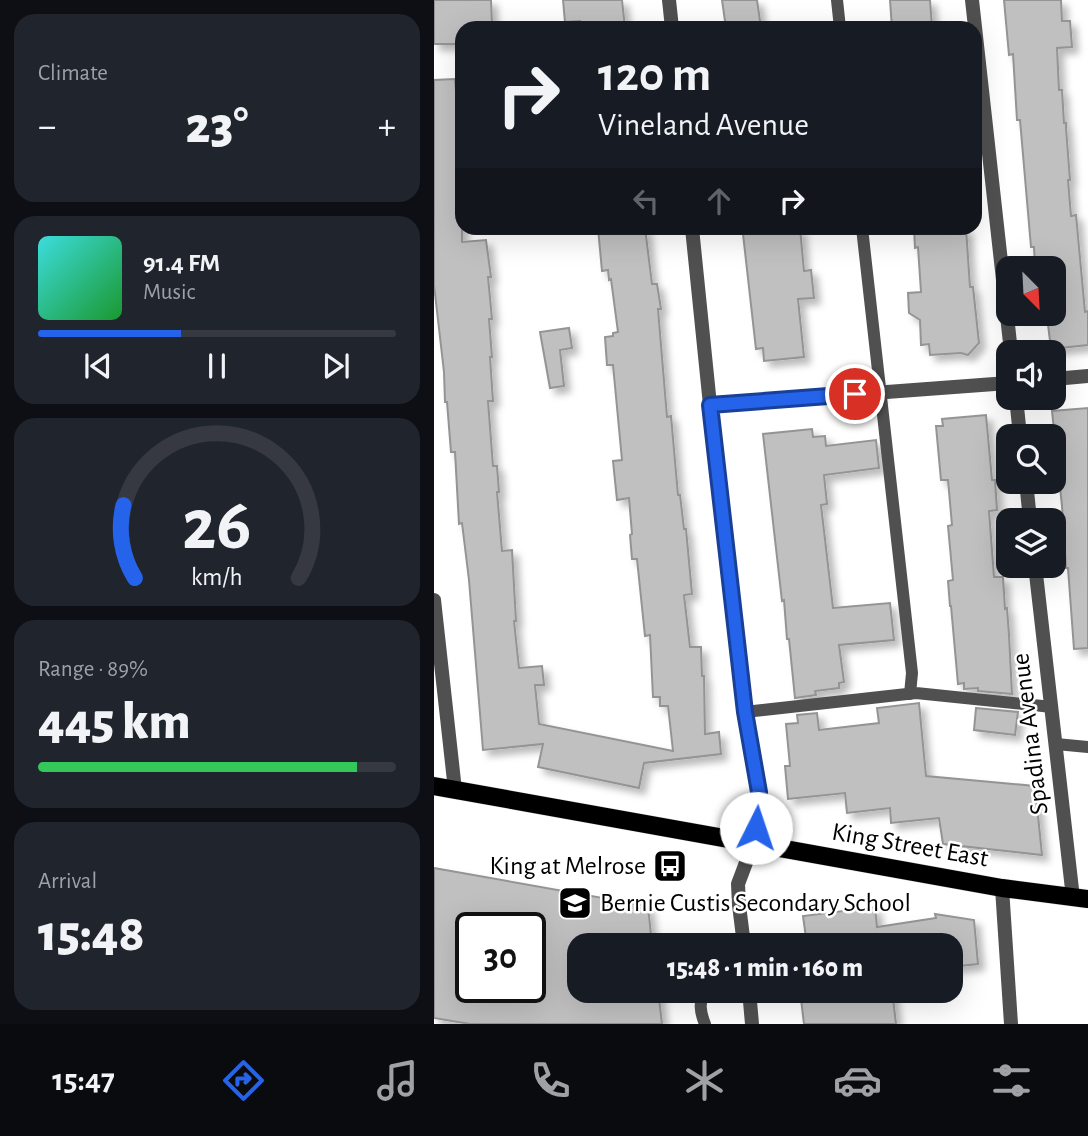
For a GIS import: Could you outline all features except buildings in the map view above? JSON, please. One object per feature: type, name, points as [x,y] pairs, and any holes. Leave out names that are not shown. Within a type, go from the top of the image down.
[{"type":"main road","name":"King Street East","points":[[434,786],[1002,888],[1081,898]]},
{"type":"street","points":[[669,0],[671,21]]},
{"type":"street","points":[[972,0],[974,21]]},
{"type":"street","points":[[982,90],[1010,340]]},
{"type":"street","points":[[693,235],[745,712],[759,792],[759,811],[753,844],[738,884],[743,933]]},
{"type":"street","points":[[1066,378],[1088,376]]},
{"type":"street","points":[[710,405],[996,384]]},
{"type":"street","name":"Spadina Avenue","points":[[1037,578],[1056,744],[1081,898]]},
{"type":"street","points":[[434,600],[455,790]]},
{"type":"street","points":[[1002,888],[1011,1024]]},
{"type":"street","points":[[750,1003],[752,1024]]},
{"type":"lane","points":[[837,0],[839,21]]},
{"type":"lane","points":[[863,235],[912,673],[910,694]]},
{"type":"lane","points":[[745,712],[916,693],[1052,707]]},
{"type":"lane","points":[[1056,744],[1088,747]]},
{"type":"lane","points":[[701,1003],[700,1012],[705,1024]]},
{"type":"place","name":"King at Melrose","points":[[670,866]]},
{"type":"place","name":"Bernie Custis Secondary School","points":[[575,903]]},
{"type":"route","points":[[756,828],[759,792],[745,712],[710,405],[855,394]]}]
